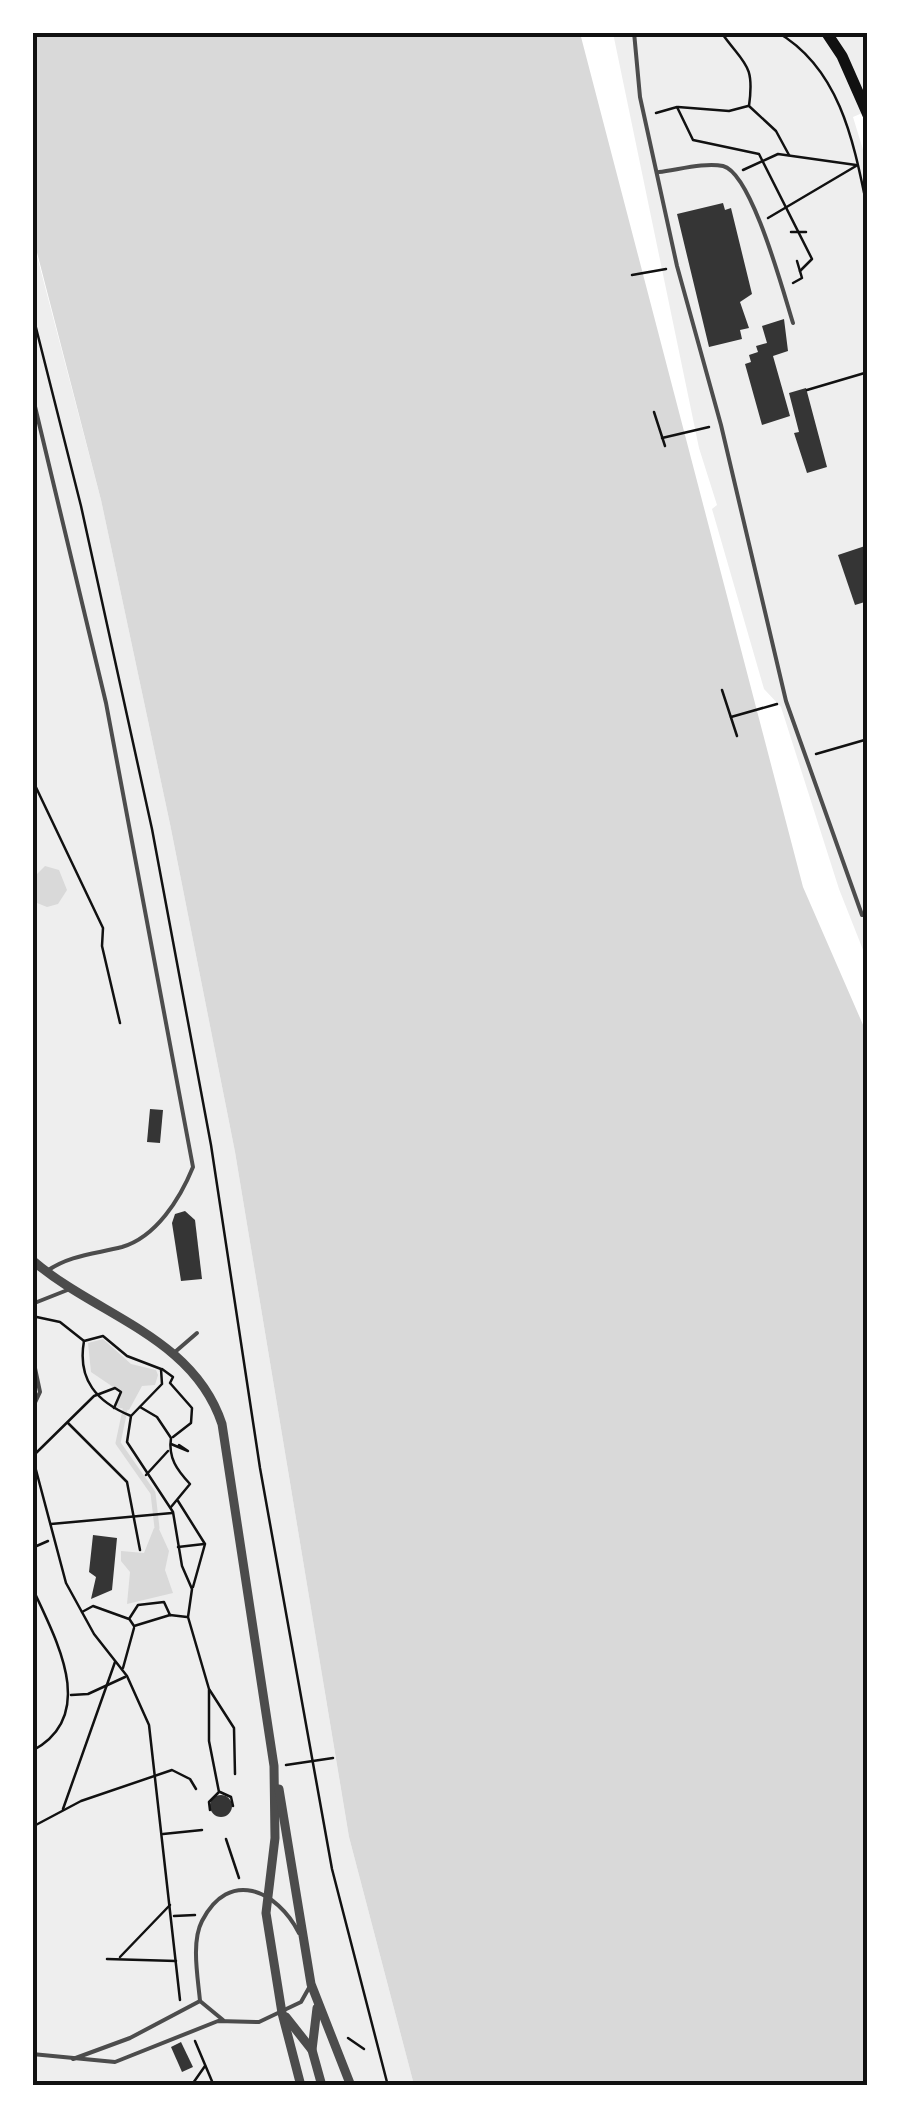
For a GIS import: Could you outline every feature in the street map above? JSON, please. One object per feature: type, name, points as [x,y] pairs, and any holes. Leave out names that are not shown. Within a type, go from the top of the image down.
[{"type":"main road","points":[[826,32],[842,56],[868,115]]},
{"type":"street","points":[[32,1260],[175,1352],[199,1376],[222,1424],[311,1984],[351,2086]]},
{"type":"street","points":[[274,1766],[275,1838],[266,1913],[282,2013],[301,2086]]},
{"type":"street","points":[[317,2005],[312,2050],[322,2086]]},
{"type":"street","points":[[282,2013],[312,2050]]},
{"type":"lane","points":[[634,32],[640,97],[677,266],[720,425],[786,701],[862,915]]},
{"type":"lane","points":[[659,172],[719,166],[733,174],[762,222],[793,323]]},
{"type":"lane","points":[[32,394],[106,703],[192,1167],[181,1192],[140,1240],[64,1259],[46,1272]]},
{"type":"lane","points":[[32,1304],[71,1288]]},
{"type":"lane","points":[[175,1352],[196,1333]]},
{"type":"lane","points":[[32,1354],[40,1392],[32,1409]]},
{"type":"lane","points":[[224,2021],[200,2001],[197,1963],[202,1920],[219,1901],[242,1889],[267,1894],[287,1913],[304,1946]]},
{"type":"lane","points":[[32,2054],[115,2062],[185,2032],[224,2021],[259,2022],[282,2013],[301,2002],[311,1984]]},
{"type":"lane","points":[[72,2060],[200,2001]]},
{"type":"path","points":[[720,32],[748,62],[752,76],[749,106]]},
{"type":"path","points":[[777,32],[802,48],[822,68],[858,169],[868,212]]},
{"type":"path","points":[[677,106],[729,111],[749,106]]},
{"type":"path","points":[[749,106],[776,130],[789,155]]},
{"type":"path","points":[[733,174],[778,154],[858,169]]},
{"type":"path","points":[[762,222],[858,169]]},
{"type":"path","points":[[791,232],[806,232]]},
{"type":"path","points":[[800,271],[812,259]]},
{"type":"path","points":[[782,289],[802,278],[798,262]]},
{"type":"path","points":[[632,275],[677,266]]},
{"type":"path","points":[[32,312],[82,506],[152,829],[214,1144],[260,1468],[332,1869],[388,2086]]},
{"type":"path","points":[[806,390],[868,372]]},
{"type":"path","points":[[654,412],[665,446]]},
{"type":"path","points":[[662,438],[720,425]]},
{"type":"path","points":[[722,690],[737,736]]},
{"type":"path","points":[[731,717],[786,701]]},
{"type":"path","points":[[804,756],[868,739]]},
{"type":"path","points":[[32,778],[102,928],[102,946],[120,1023]]},
{"type":"path","points":[[32,1316],[60,1322],[84,1341],[86,1375],[94,1396],[129,1416]]},
{"type":"path","points":[[84,1341],[103,1336],[127,1356],[161,1368],[173,1377],[170,1383]]},
{"type":"path","points":[[161,1368],[162,1384]]},
{"type":"path","points":[[170,1383],[162,1384],[129,1416],[127,1442],[172,1510],[178,1547],[192,1588]]},
{"type":"path","points":[[170,1383],[192,1408],[191,1423],[170,1441]]},
{"type":"path","points":[[114,1408],[121,1392],[115,1388],[94,1396],[33,1456],[51,1540],[81,1613],[127,1676],[149,1725],[181,2012]]},
{"type":"path","points":[[139,1406],[157,1417],[170,1441],[169,1450],[146,1475]]},
{"type":"path","points":[[68,1424],[122,1474],[137,1518],[140,1550]]},
{"type":"path","points":[[170,1441],[179,1445]]},
{"type":"path","points":[[48,1524],[154,1517],[172,1510],[190,1484],[169,1450]]},
{"type":"path","points":[[177,1499],[205,1544],[206,1555],[192,1588],[188,1617],[209,1688],[209,1741],[219,1792]]},
{"type":"path","points":[[32,1548],[51,1540]]},
{"type":"path","points":[[178,1547],[205,1544]]},
{"type":"path","points":[[32,1587],[54,1634],[70,1695],[63,1722],[53,1736],[32,1750]]},
{"type":"path","points":[[129,1619],[138,1605],[156,1600],[164,1602],[170,1615]]},
{"type":"path","points":[[81,1613],[93,1606],[129,1619],[134,1626],[123,1670]]},
{"type":"path","points":[[134,1626],[170,1615],[188,1617]]},
{"type":"path","points":[[63,1809],[102,1687],[116,1660]]},
{"type":"path","points":[[70,1695],[127,1676]]},
{"type":"path","points":[[209,1688],[230,1715],[234,1728],[235,1774]]},
{"type":"path","points":[[295,1764],[334,1758]]},
{"type":"path","points":[[32,1827],[63,1809],[172,1770],[190,1779],[196,1788]]},
{"type":"path","points":[[219,1792],[231,1797],[232,1806]]},
{"type":"path","points":[[210,1810],[208,1802],[219,1792]]},
{"type":"path","points":[[161,1834],[202,1830]]},
{"type":"path","points":[[226,1839],[242,1889]]},
{"type":"path","points":[[120,1957],[171,1904]]},
{"type":"path","points":[[172,1916],[193,1914],[202,1920]]},
{"type":"path","points":[[107,1958],[177,1961]]},
{"type":"path","points":[[185,2032],[196,2042],[214,2086]]},
{"type":"path","points":[[342,2034],[364,2048]]},
{"type":"path","points":[[191,2086],[206,2065]]},
{"type":"shaded area","points":[[32,33],[580,33],[803,887],[867,1034],[867,2085],[414,2085],[349,1837],[235,1152],[170,824],[101,500],[33,237]]},
{"type":"shaded area","points":[[613,33],[864,33],[867,111],[853,117],[868,166],[867,960],[839,889],[781,707],[764,689],[712,509],[717,505],[699,448]]},
{"type":"shaded area","points":[[32,237],[101,500],[170,824],[235,1152],[349,1837],[414,2085],[33,2085]]},
{"type":"shaded area","points":[[45,866],[59,870],[67,890],[58,904],[47,907],[32,901],[33,878]]},
{"type":"shaded area","points":[[103,1339],[131,1364],[156,1370],[158,1375],[155,1385],[142,1386],[129,1410],[115,1407],[122,1393],[91,1372],[88,1343]]},
{"type":"shaded area","points":[[154,1528],[159,1529],[169,1551],[165,1570],[173,1593],[127,1604],[130,1572],[121,1561],[121,1551],[144,1553]]},
{"type":"building","points":[[723,203],[725,210],[731,208],[752,294],[740,302],[749,328],[740,330],[742,339],[709,347],[677,214]]},
{"type":"building","points":[[784,319],[788,351],[773,356],[790,416],[762,425],[745,364],[751,362],[749,355],[758,352],[756,346],[767,343],[762,326]]},
{"type":"building","points":[[806,388],[827,467],[807,473],[794,433],[799,432],[789,393]]},
{"type":"building","points":[[868,545],[868,601],[855,605],[838,555]]},
{"type":"building","points":[[150,1109],[163,1110],[160,1143],[147,1142]]},
{"type":"building","points":[[185,1211],[195,1220],[202,1279],[181,1281],[172,1223],[175,1214]]},
{"type":"building","points":[[93,1535],[117,1538],[112,1590],[91,1599],[96,1577],[89,1572]]},
{"type":"building","points":[[217,1795],[225,1795],[232,1806],[225,1817],[217,1817],[210,1810],[210,1802]]},
{"type":"building","points":[[181,2042],[193,2067],[182,2072],[171,2047]]},
{"type":"waterway","points":[[125,1410],[118,1443],[153,1493],[157,1528]]}]
